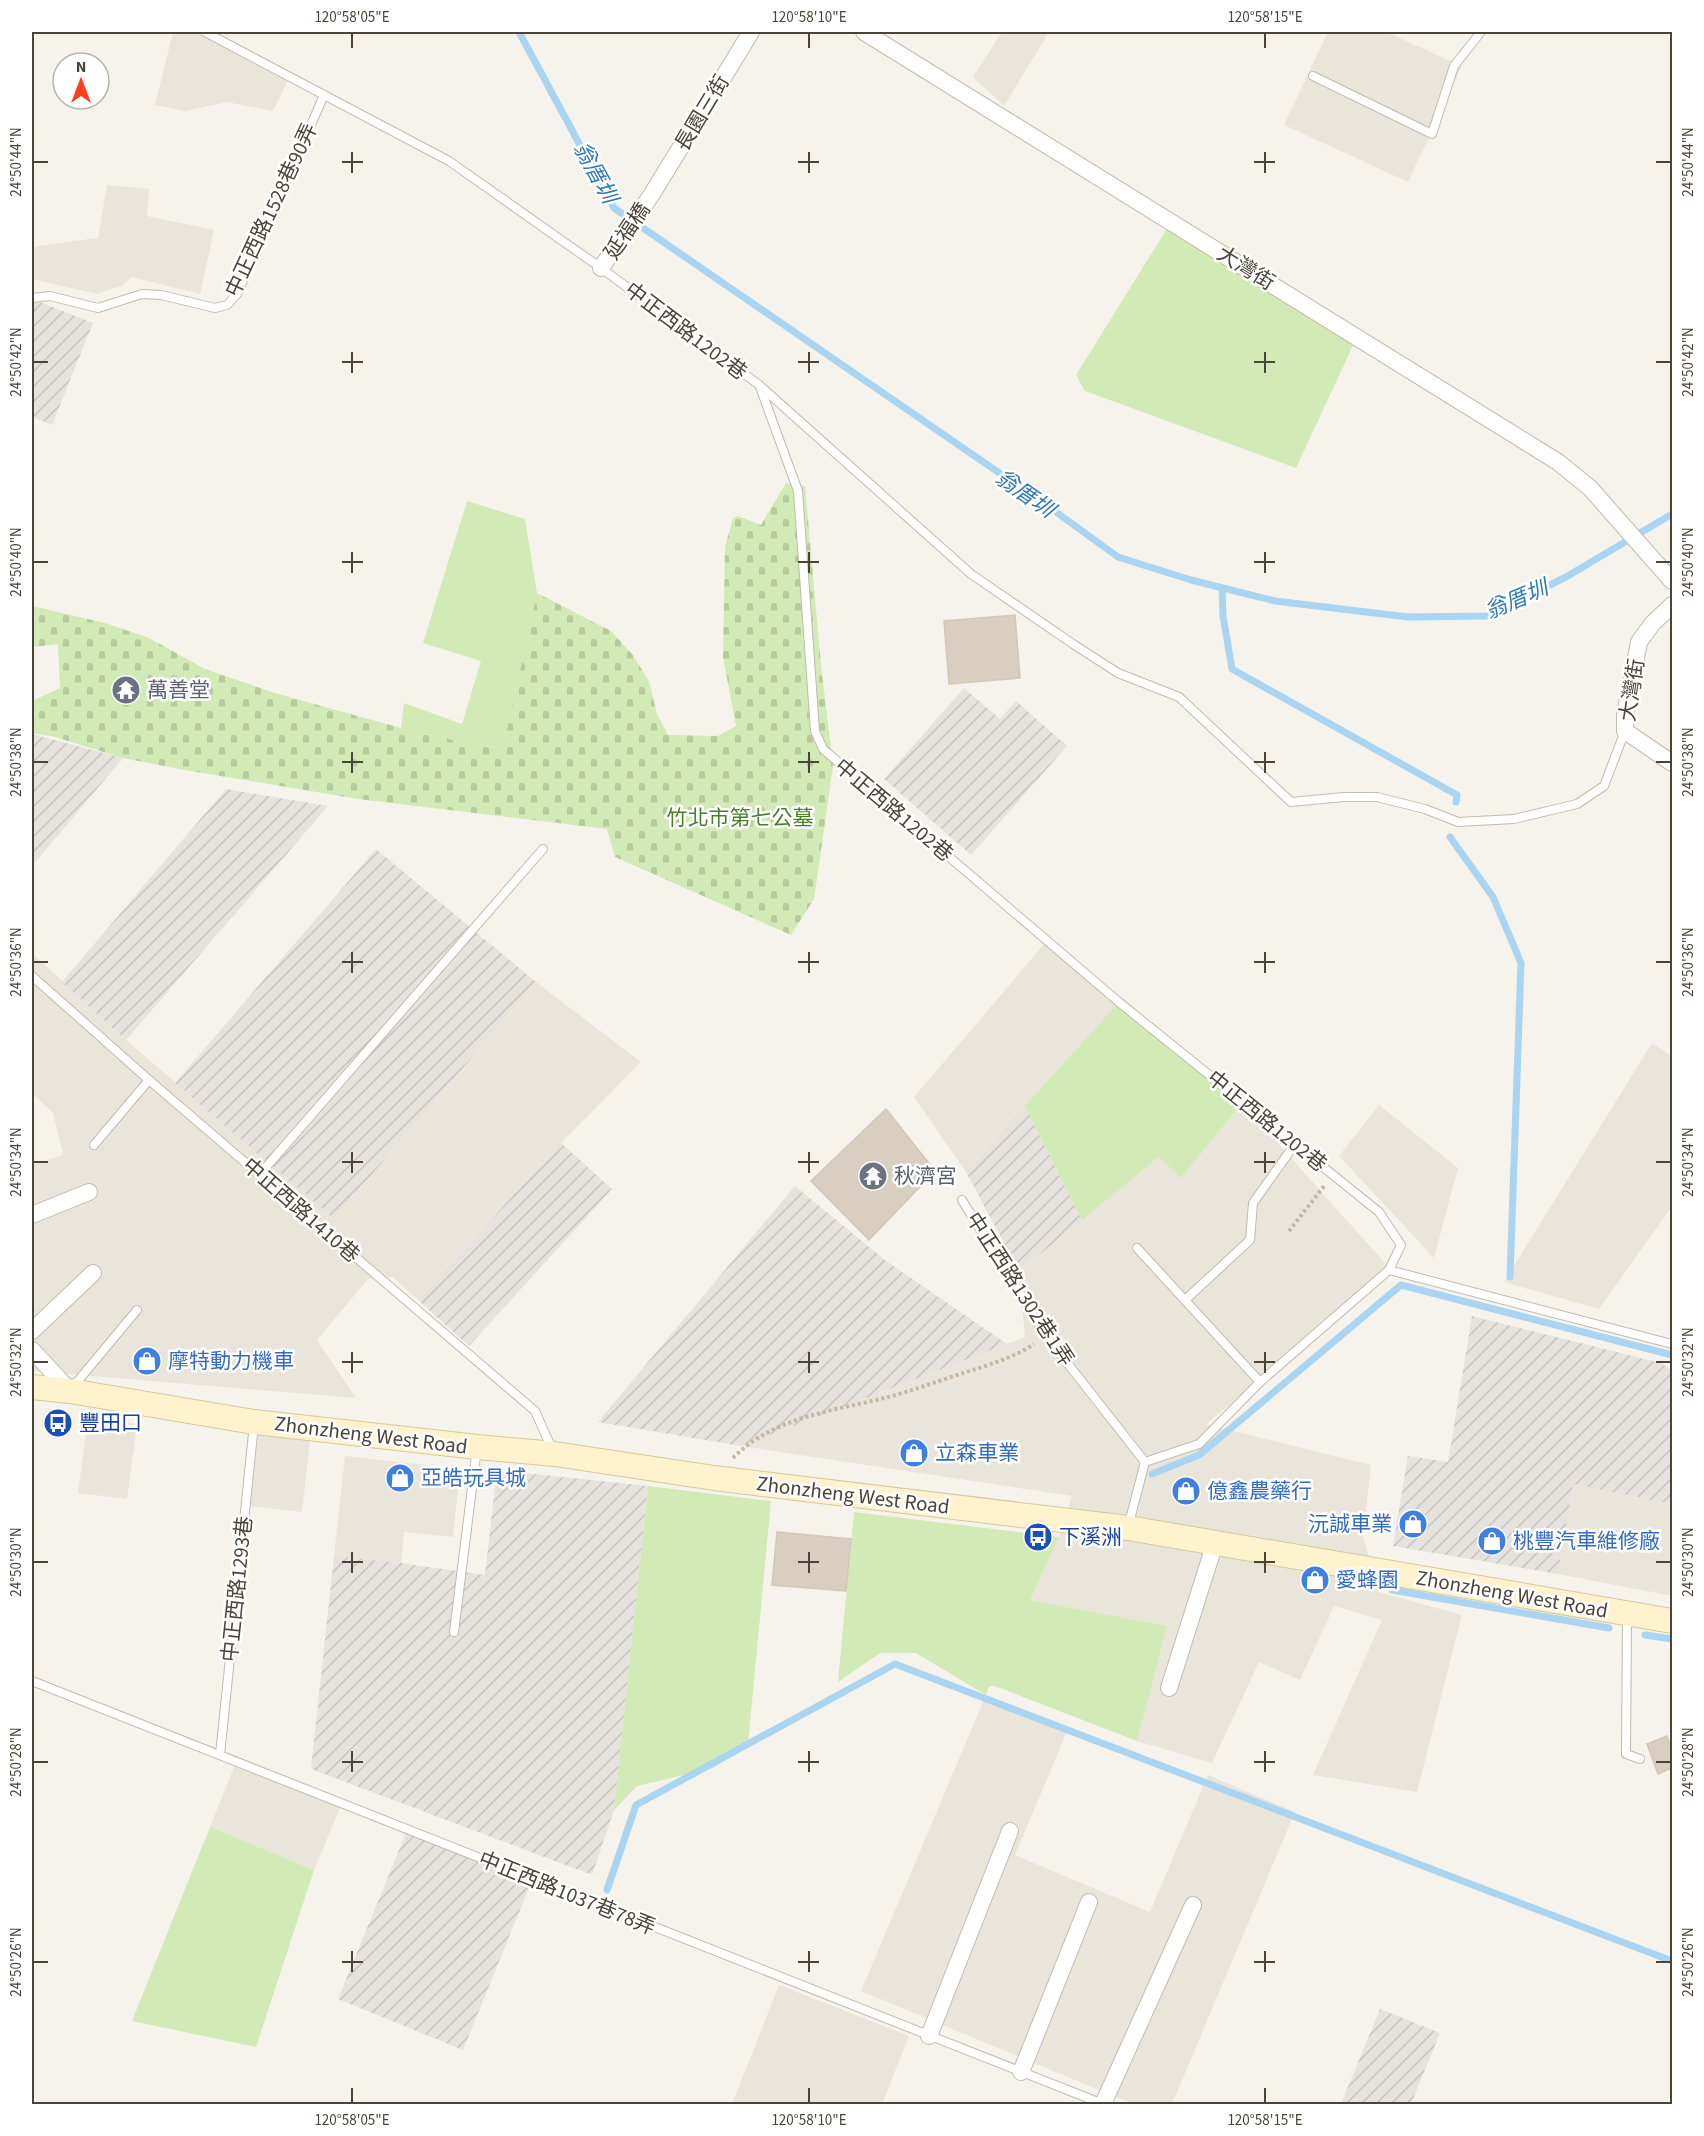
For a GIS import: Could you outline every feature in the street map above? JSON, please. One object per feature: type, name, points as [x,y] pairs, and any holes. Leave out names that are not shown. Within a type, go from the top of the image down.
[{"type":"main road","name":"Zhonzheng West Road","points":[[32,1387],[70,1391],[254,1422],[477,1448],[555,1454],[714,1478],[1128,1528],[1672,1621]]},
{"type":"street","name":"長園三街","points":[[652,194],[751,32]]},
{"type":"street","name":"大灣街","points":[[864,32],[1558,462],[1590,488],[1672,581]]},
{"type":"street","name":"延福橋","points":[[602,268],[652,194]]},
{"type":"street","name":"大灣街","points":[[1672,605],[1652,624],[1639,642],[1625,715],[1625,731],[1672,763]]},
{"type":"street","points":[[32,1215],[89,1192]]},
{"type":"street","points":[[32,1331],[93,1273]]},
{"type":"street","points":[[32,1350],[70,1391]]},
{"type":"street","points":[[1169,1688],[1215,1543]]},
{"type":"street","points":[[929,2036],[1010,1831]]},
{"type":"street","points":[[1021,2072],[1089,1902]]},
{"type":"street","points":[[1103,2104],[1193,1905]]},
{"type":"lane","name":"中正西路1202巷","points":[[205,32],[449,161],[602,268],[758,384],[798,491],[815,731],[823,749],[1120,1003],[1379,1212],[1401,1245],[1389,1270]]},
{"type":"lane","points":[[1313,76],[1432,134],[1454,66],[1481,32]]},
{"type":"lane","name":"中正西路1528巷90弄","points":[[32,298],[50,296],[98,308],[142,294],[161,295],[215,308],[227,305],[237,294],[324,95]]},
{"type":"lane","points":[[758,384],[971,574],[1118,673],[1179,697],[1291,802],[1344,797],[1377,797],[1425,809],[1458,822],[1514,819],[1577,804],[1604,786],[1625,731]]},
{"type":"lane","points":[[260,1174],[543,849]]},
{"type":"lane","name":"中正西路1410巷","points":[[32,976],[149,1080],[535,1411],[555,1454]]},
{"type":"lane","points":[[94,1145],[149,1080]]},
{"type":"lane","points":[[1185,1300],[1250,1240],[1253,1203],[1295,1144]]},
{"type":"lane","name":"中正西路1302巷1弄","points":[[962,1200],[1046,1335],[1145,1462]]},
{"type":"lane","points":[[1137,1248],[1260,1382]]},
{"type":"lane","points":[[1128,1528],[1145,1462],[1198,1444],[1260,1382],[1389,1270],[1672,1344]]},
{"type":"lane","points":[[70,1391],[137,1310]]},
{"type":"lane","name":"中正西路1293巷","points":[[220,1755],[254,1422]]},
{"type":"lane","points":[[454,1632],[477,1448]]},
{"type":"lane","points":[[1627,1613],[1626,1754],[1640,1760]]},
{"type":"lane","name":"中正西路1037巷78弄","points":[[32,1681],[1103,2104]]},
{"type":"path","points":[[1289,1232],[1333,1175]]},
{"type":"path","points":[[714,1478],[743,1448],[772,1429],[820,1413],[892,1396],[972,1370],[1018,1354],[1046,1335]]},
{"type":"shaded area","points":[[173,32],[198,32],[288,80],[273,111],[227,102],[185,111],[155,105]]},
{"type":"shaded area","points":[[1002,32],[1049,32],[1004,106],[973,77]]},
{"type":"shaded area","points":[[1328,32],[1386,32],[1462,66],[1408,182],[1284,125]]},
{"type":"shaded area","points":[[107,185],[149,189],[147,216],[214,230],[200,294],[132,277],[123,285],[97,294],[32,279],[32,247],[98,238]]},
{"type":"shaded area","points":[[35,300],[93,323],[52,425],[32,417],[32,308]]},
{"type":"shaded area","points":[[964,688],[1000,719],[1016,701],[1067,746],[971,855],[884,779]]},
{"type":"shaded area","points":[[32,734],[123,758],[32,866]]},
{"type":"shaded area","points":[[226,789],[328,806],[126,1040],[62,982]]},
{"type":"shaded area","points":[[376,849],[536,982],[334,1219],[175,1083]]},
{"type":"shaded area","points":[[1046,942],[1117,1004],[966,1172],[914,1097]]},
{"type":"shaded area","points":[[32,953],[126,1040],[334,1219],[536,982],[641,1062],[561,1143],[418,1300],[393,1277],[368,1279],[317,1340],[356,1398],[32,1371],[32,1165],[63,1155],[53,1113],[32,1093]]},
{"type":"shaded area","points":[[1652,1043],[1672,1056],[1672,1206],[1599,1309],[1504,1282]]},
{"type":"shaded area","points":[[1242,1103],[1392,1271],[1206,1424],[1371,1465],[1363,1536],[1379,1592],[1462,1615],[1417,1792],[1313,1775],[1382,1620],[1334,1606],[1300,1680],[1259,1662],[1212,1763],[1137,1741],[1166,1626],[1030,1600],[1059,1537],[1072,1496],[741,1446],[1025,1337],[1019,1271],[1159,1157],[1181,1178]]},
{"type":"shaded area","points":[[1379,1105],[1458,1168],[1434,1258],[1339,1156]]},
{"type":"shaded area","points":[[1025,1106],[1082,1220],[1019,1271],[966,1172]]},
{"type":"shaded area","points":[[561,1143],[612,1189],[469,1346],[418,1300]]},
{"type":"shaded area","points":[[795,1186],[886,1261],[1007,1344],[741,1446],[598,1422]]},
{"type":"shaded area","points":[[1472,1316],[1661,1363],[1672,1370],[1672,1504],[1573,1484],[1558,1574],[1393,1546],[1408,1456],[1448,1462]]},
{"type":"shaded area","points":[[88,1418],[137,1424],[127,1499],[78,1493]]},
{"type":"shaded area","points":[[258,1434],[310,1441],[302,1512],[249,1506]]},
{"type":"shaded area","points":[[345,1456],[460,1469],[453,1537],[404,1532],[401,1563],[334,1556]]},
{"type":"shaded area","points":[[497,1470],[648,1486],[614,1810],[592,1875],[311,1769],[334,1556],[485,1575]]},
{"type":"shaded area","points":[[1573,1483],[1672,1504],[1672,1596],[1558,1574]]},
{"type":"shaded area","points":[[986,1695],[1068,1729],[1015,1855],[1150,1912],[1208,1775],[1295,1812],[1172,2104],[1133,2104],[861,1991]]},
{"type":"shaded area","points":[[237,1760],[342,1803],[314,1870],[210,1827]]},
{"type":"shaded area","points":[[406,1833],[531,1883],[463,2050],[338,1999]]},
{"type":"shaded area","points":[[779,1985],[909,2036],[882,2104],[732,2104]]},
{"type":"shaded area","points":[[1380,2009],[1440,2033],[1411,2104],[1341,2104]]},
{"type":"green space","points":[[1168,227],[1354,343],[1296,468],[1085,391],[1076,375]]},
{"type":"green space","name":"竹北市第七公墓","points":[[786,483],[805,486],[821,665],[833,766],[814,899],[791,935],[615,857],[607,829],[358,799],[123,758],[55,737],[32,733],[32,701],[60,688],[58,644],[32,647],[32,606],[105,623],[149,638],[205,669],[278,694],[401,728],[503,749],[537,593],[611,631],[632,654],[649,681],[657,714],[668,735],[718,736],[736,726],[723,657],[725,547],[733,518],[738,516],[761,525]]},
{"type":"green space","points":[[467,501],[525,519],[537,593],[504,749],[401,728],[404,703],[462,724],[481,661],[423,643]]},
{"type":"green space","points":[[1117,1004],[1242,1103],[1181,1178],[1159,1157],[1082,1220],[1025,1106]]},
{"type":"green space","points":[[648,1486],[771,1501],[748,1744],[713,1768],[637,1786],[614,1810]]},
{"type":"green space","points":[[854,1512],[1059,1537],[1030,1600],[1167,1626],[1137,1741],[995,1686],[989,1686],[986,1695],[916,1653],[880,1653],[838,1682]]},
{"type":"green space","points":[[210,1827],[314,1870],[256,2047],[132,2021]]},
{"type":"building","points":[[1015,615],[1020,678],[949,684],[944,621]]},
{"type":"building","name":"秋濟宮","points":[[886,1109],[935,1171],[869,1240],[811,1181]]},
{"type":"building","points":[[777,1532],[851,1539],[846,1591],[772,1585]]},
{"type":"building","points":[[1667,1736],[1672,1751],[1672,1768],[1658,1774],[1647,1744]]},
{"type":"waterway","name":"翁厝圳","points":[[519,32],[614,208],[1118,557],[1191,580],[1275,601],[1408,617],[1487,616],[1566,577],[1672,514]]},
{"type":"waterway","points":[[1222,588],[1223,616],[1232,669],[1457,795],[1456,802]]},
{"type":"waterway","points":[[1450,837],[1493,897],[1521,963],[1510,1277]]},
{"type":"waterway","points":[[1152,1474],[1199,1455],[1401,1285],[1672,1355]]},
{"type":"waterway","points":[[1392,1590],[1609,1628]]},
{"type":"waterway","points":[[1645,1635],[1672,1639]]},
{"type":"waterway","points":[[607,1890],[636,1805],[895,1664],[1672,1961]]},
{"type":"place","name":"萬善堂","points":[[126,690]]},
{"type":"place","name":"秋濟宮","points":[[873,1176]]},
{"type":"place","name":"摩特動力機車","points":[[147,1361]]},
{"type":"place","name":"豐田口","points":[[58,1423]]},
{"type":"place","name":"立森車業","points":[[914,1453]]},
{"type":"place","name":"亞皓玩具城","points":[[400,1478]]},
{"type":"place","name":"億鑫農藥行","points":[[1186,1491]]},
{"type":"place","name":"沅誠車業","points":[[1413,1524]]},
{"type":"place","name":"下溪洲","points":[[1038,1537]]},
{"type":"place","name":"桃豐汽車維修廠","points":[[1492,1541]]},
{"type":"place","name":"愛蜂園","points":[[1315,1580]]}]
